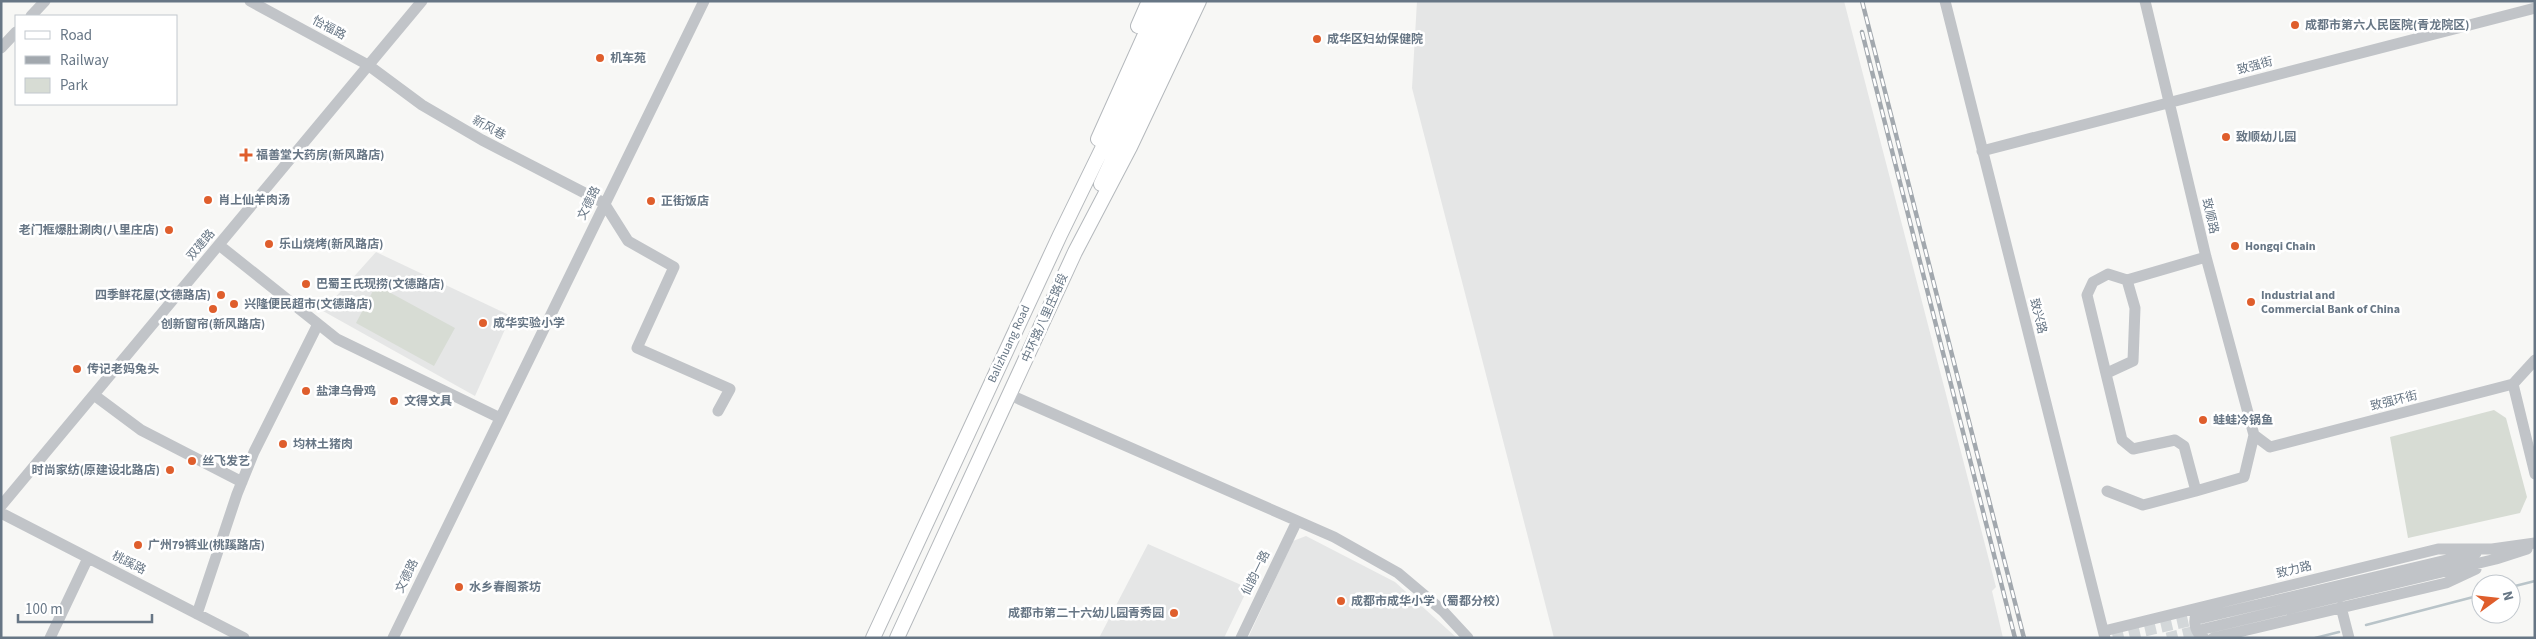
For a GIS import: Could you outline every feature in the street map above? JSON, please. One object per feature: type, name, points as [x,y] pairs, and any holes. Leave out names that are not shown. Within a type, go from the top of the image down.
[{"type":"main road","points":[[1128,70],[1139,23],[1149,1]]},
{"type":"main road","points":[[1060,235],[1082,175],[1160,1]]},
{"type":"main road","name":"中环路八里庄路段","points":[[898,638],[1075,252],[1130,147],[1159,58],[1174,1]]},
{"type":"main road","points":[[1075,252],[1088,212],[1186,1]]},
{"type":"main road","name":"中环路八里庄路段","points":[[1159,58],[1199,1]]},
{"type":"main road","points":[[1130,147],[1151,120],[1208,1]]},
{"type":"main road","name":"Balizhuang Road","points":[[874,638],[1060,235],[1159,58]]},
{"type":"street","points":[[32,15],[45,1]]},
{"type":"street","name":"怡福路","points":[[250,1],[368,65]]},
{"type":"street","name":"双建路","points":[[1,506],[422,1]]},
{"type":"street","name":"文德路","points":[[393,638],[604,202],[704,1]]},
{"type":"street","name":"致兴路","points":[[1945,1],[2105,635]]},
{"type":"street","name":"致顺路","points":[[2145,1],[2206,257],[2254,435]]},
{"type":"street","name":"致强街","points":[[1982,151],[2535,8]]},
{"type":"street","points":[[1,48],[15,33]]},
{"type":"street","name":"新风巷","points":[[368,65],[422,105],[482,140],[604,202]]},
{"type":"street","points":[[604,202],[628,241],[674,267],[637,348],[730,389],[718,411]]},
{"type":"street","points":[[219,245],[336,339],[500,418]]},
{"type":"street","points":[[2196,492],[2184,446],[2180,443],[2175,440],[2150,447],[2133,449],[2122,440],[2087,295],[2093,282],[2108,274],[2127,280],[2206,257]]},
{"type":"street","points":[[2107,373],[2133,361],[2135,308],[2127,280]]},
{"type":"street","points":[[197,614],[254,452],[318,324]]},
{"type":"street","points":[[2535,360],[2513,384],[2535,474]]},
{"type":"street","name":"致强环街","points":[[2254,435],[2270,447],[2513,384]]},
{"type":"street","points":[[94,394],[141,430],[242,482]]},
{"type":"street","points":[[1010,395],[1334,537],[1398,573],[1443,611],[1468,638]]},
{"type":"street","points":[[2107,491],[2143,505],[2244,478],[2254,435]]},
{"type":"street","name":"桃蹊路","points":[[1,513],[244,638]]},
{"type":"street","name":"仙韵一路","points":[[1241,638],[1297,520]]},
{"type":"street","name":"致力路","points":[[2105,635],[2202,623],[2535,544]]},
{"type":"street","name":"致力路","points":[[2213,638],[2446,583],[2494,554]]},
{"type":"street","points":[[50,638],[88,558]]},
{"type":"street","points":[[2341,607],[2349,638]]},
{"type":"shaded area","points":[[1417,1],[1844,1],[1996,587],[1992,591],[2003,638],[1554,638],[1412,88]]},
{"type":"shaded area","points":[[376,252],[511,316],[475,396],[323,311]]},
{"type":"shaded area","name":"成都市成华小学（蜀都分校）","points":[[1306,536],[1395,582],[1457,638],[1248,638],[1293,541]]},
{"type":"shaded area","name":"成都市第二十六幼儿园青秀园","points":[[1148,544],[1248,588],[1224,638],[1099,638]]},
{"type":"green space","points":[[376,285],[455,328],[434,366],[356,323]]},
{"type":"green space","points":[[2494,410],[2506,418],[2527,497],[2520,513],[2408,538],[2390,437]]},
{"type":"waterway","points":[[2521,584],[2535,581]]},
{"type":"waterway","points":[[2366,625],[2471,598]]},
{"type":"waterway","points":[[2315,638],[2339,632]]},
{"type":"tunnel","points":[[2113,638],[2202,618]]},
{"type":"tunnel","points":[[2167,638],[2204,629]]},
{"type":"railway","points":[[1862,1],[2024,638]]},
{"type":"railway","points":[[1862,32],[2015,638]]},
{"type":"place","name":"成都市第六人民医院(青龙院区)","points":[[2295,25]]},
{"type":"place","name":"成华区妇幼保健院","points":[[1317,39]]},
{"type":"place","name":"机车苑","points":[[600,58]]},
{"type":"place","name":"致顺幼儿园","points":[[2226,137]]},
{"type":"place","name":"福善堂大药房(新风路店)","points":[[246,155]]},
{"type":"place","name":"肖上仙羊肉汤","points":[[208,200]]},
{"type":"place","name":"正街饭店","points":[[651,201]]},
{"type":"place","name":"老门框爆肚涮肉(八里庄店)","points":[[169,230]]},
{"type":"place","name":"乐山烧烤(新风路店)","points":[[269,244]]},
{"type":"place","name":"Hongqi Chain","points":[[2235,246]]},
{"type":"place","name":"巴蜀王氏现捞(文德路店)","points":[[306,284]]},
{"type":"place","name":"四季鲜花屋(文德路店)","points":[[221,295]]},
{"type":"place","name":"Industrial and Commercial Bank of China","points":[[2251,302]]},
{"type":"place","name":"兴隆便民超市(文德路店)","points":[[234,304]]},
{"type":"place","name":"创新窗帘(新风路店)","points":[[213,309]]},
{"type":"place","name":"成华实验小学","points":[[483,323]]},
{"type":"place","name":"传记老妈兔头","points":[[77,369]]},
{"type":"place","name":"盐津乌骨鸡","points":[[306,391]]},
{"type":"place","name":"文得文具","points":[[394,401]]},
{"type":"place","name":"蛙蛙冷锅鱼","points":[[2203,420]]},
{"type":"place","name":"均林土猪肉","points":[[283,444]]},
{"type":"place","name":"丝飞发艺","points":[[192,461]]},
{"type":"place","name":"时尚家纺(原建设北路店)","points":[[170,470]]},
{"type":"place","name":"广州79裤业(桃蹊路店)","points":[[138,545]]},
{"type":"place","name":"水乡春阁茶坊","points":[[459,587]]},
{"type":"place","name":"成都市成华小学（蜀都分校）","points":[[1341,601]]},
{"type":"place","name":"成都市第二十六幼儿园青秀园","points":[[1174,613]]}]
